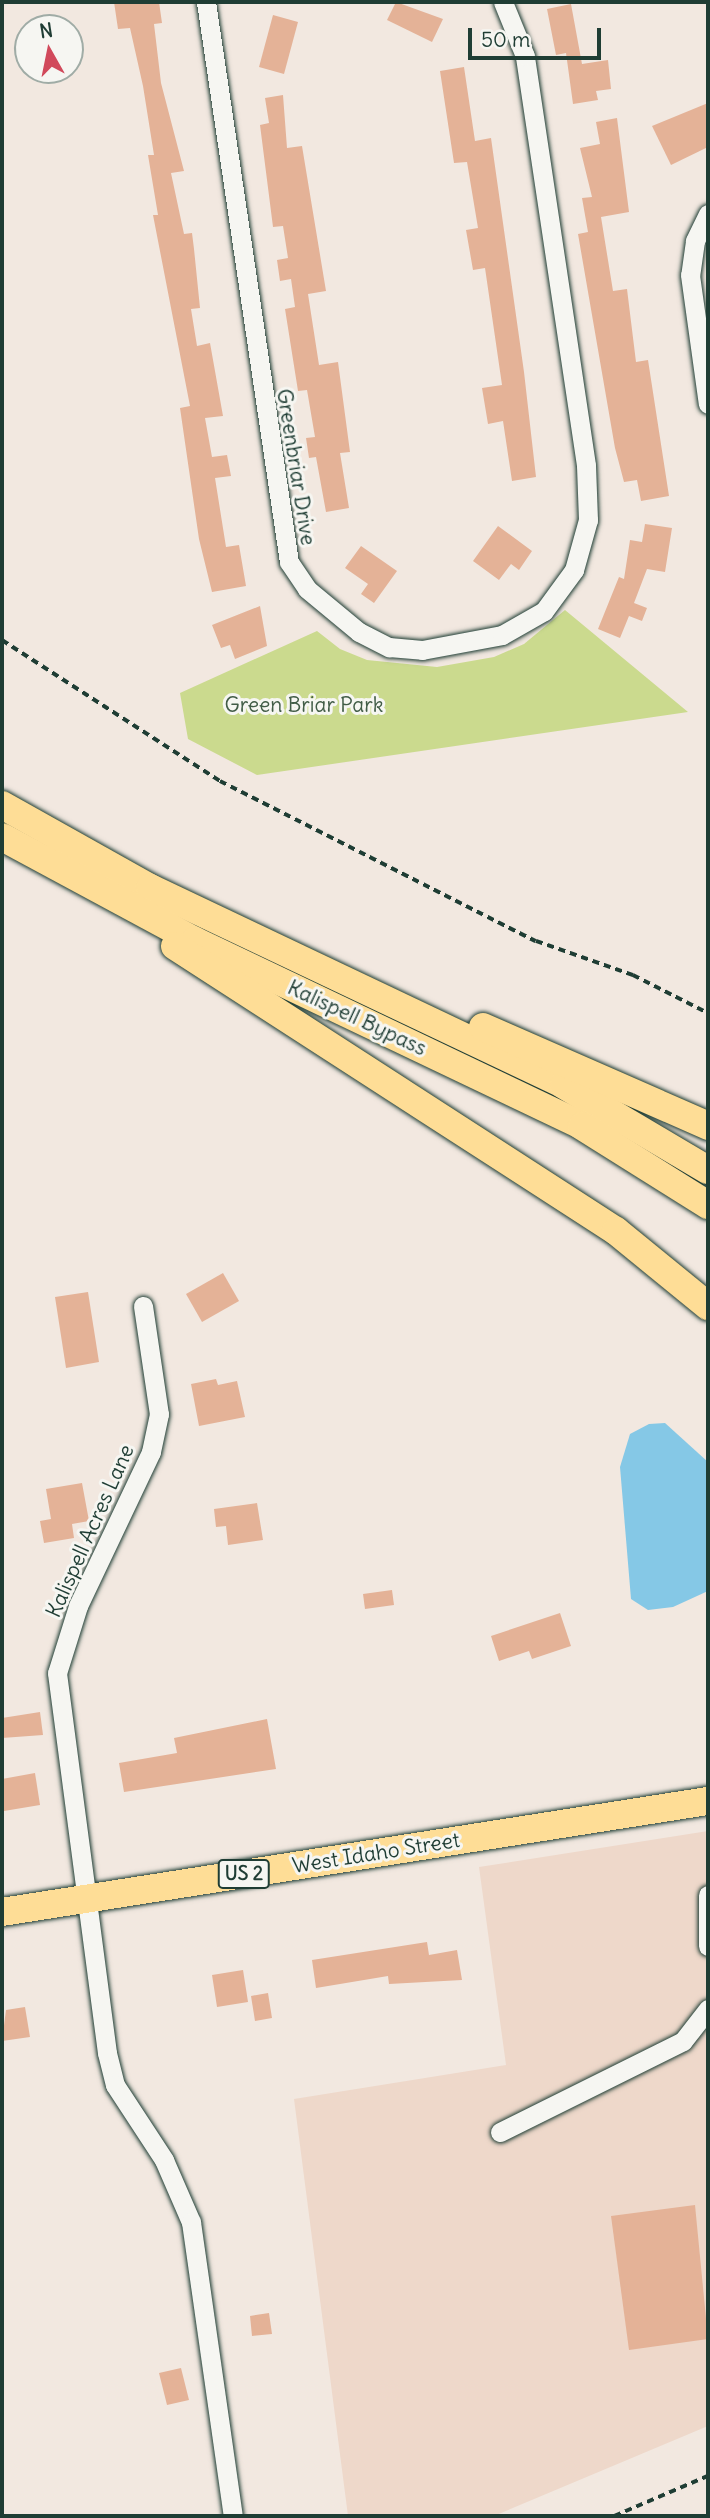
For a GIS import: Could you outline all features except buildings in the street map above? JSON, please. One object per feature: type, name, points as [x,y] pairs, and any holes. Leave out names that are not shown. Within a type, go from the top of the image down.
[{"type":"highway","name":"Kalispell Bypass","points":[[2,805],[105,865],[564,1085],[708,1170]]},
{"type":"highway","name":"Kalispell Bypass","points":[[2,838],[114,900],[582,1126],[708,1205]]},
{"type":"highway","points":[[114,900],[195,960],[615,1231],[708,1306]]},
{"type":"highway","points":[[316,967],[419,999],[708,1126]]},
{"type":"highway","name":"West Idaho Street","points":[[2,1912],[708,1803]]},
{"type":"street","name":"Greenbriar Drive","points":[[206,2],[289,562],[307,590],[359,632],[389,646],[422,650],[502,635],[544,611],[574,570],[588,520],[586,465],[525,56],[503,2]]},
{"type":"street","points":[[708,214],[695,241],[690,275],[708,404]]},
{"type":"street","name":"Kalispell Acres Lane","points":[[143,1306],[159,1414],[151,1452],[78,1606],[57,1673],[115,2085],[181,2190],[200,2261],[233,2516]]},
{"type":"street","points":[[708,1895],[708,1945]]},
{"type":"street","points":[[500,2132],[683,2041],[708,2009]]},
{"type":"path","points":[[2,640],[220,781],[536,941],[634,975],[708,1013]]},
{"type":"path","points":[[614,2516],[708,2476]]},
{"type":"shaded area","points":[[708,1831],[708,2426],[494,2516],[348,2516],[294,2099],[506,2065],[479,1867]]},
{"type":"green space","name":"Green Briar Park","points":[[565,610],[688,712],[257,775],[188,739],[180,693],[317,631],[340,649],[367,660],[437,667],[494,657],[524,644]]},
{"type":"water","points":[[665,1423],[708,1462],[708,1591],[673,1607],[648,1610],[631,1599],[620,1467],[630,1434],[649,1424]]}]
